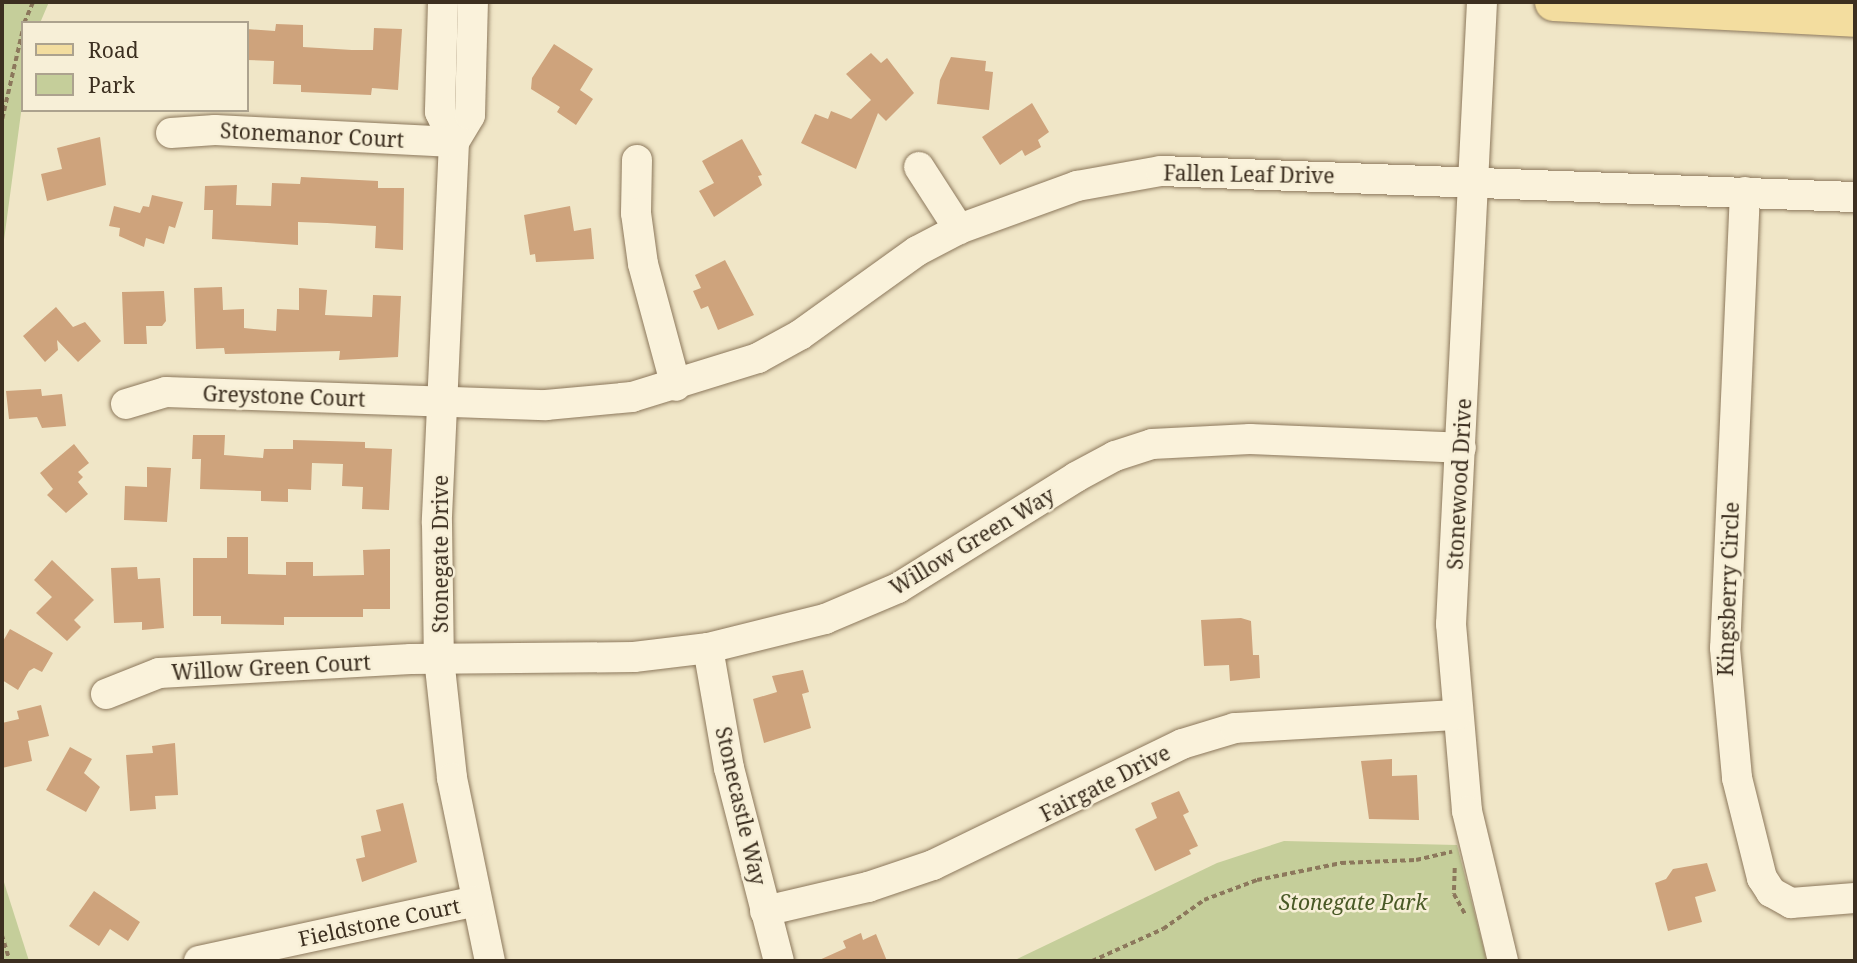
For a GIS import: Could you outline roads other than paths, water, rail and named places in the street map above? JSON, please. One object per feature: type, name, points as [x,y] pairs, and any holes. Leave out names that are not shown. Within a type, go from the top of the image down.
[{"type":"main road","points":[[1553,2],[1855,18]]},
{"type":"street","name":"Stonegate Drive","points":[[443,2],[440,112],[454,142],[437,523],[439,659],[452,778],[476,901],[491,961]]},
{"type":"street","name":"Stonegate Drive","points":[[454,142],[470,115],[473,2]]},
{"type":"street","name":"Stonewood Drive","points":[[1482,2],[1451,624],[1467,811],[1503,961]]},
{"type":"street","name":"Stonemanor Court","points":[[171,133],[215,130],[454,142]]},
{"type":"street","points":[[638,160],[636,213],[643,264],[676,386]]},
{"type":"street","points":[[919,167],[959,229]]},
{"type":"street","name":"Fallen Leaf Drive","points":[[444,403],[592,403],[676,386],[758,358],[800,335],[917,251],[959,229],[1066,189],[1161,171],[1473,180],[1855,197]]},
{"type":"street","name":"Kingsberry Circle","points":[[1745,192],[1724,648],[1737,778],[1762,877],[1771,892],[1791,903],[1855,898]]},
{"type":"street","name":"Greystone Court","points":[[126,404],[166,392],[444,403]]},
{"type":"street","name":"Willow Green Way","points":[[439,659],[634,657],[708,648],[825,619],[898,588],[1076,477],[1115,456],[1152,444],[1236,439],[1461,448]]},
{"type":"street","name":"Stonecastle Way","points":[[708,648],[729,768],[779,961]]},
{"type":"street","name":"Willow Green Court","points":[[106,694],[159,673],[439,659]]},
{"type":"street","name":"Fairgate Drive","points":[[765,911],[868,887],[933,865],[1182,744],[1235,728],[1457,715]]},
{"type":"street","name":"Fieldstone Court","points":[[200,961],[476,901]]},
{"type":"park label","name":"Stonegate Park","points":[[1353,902]]}]
